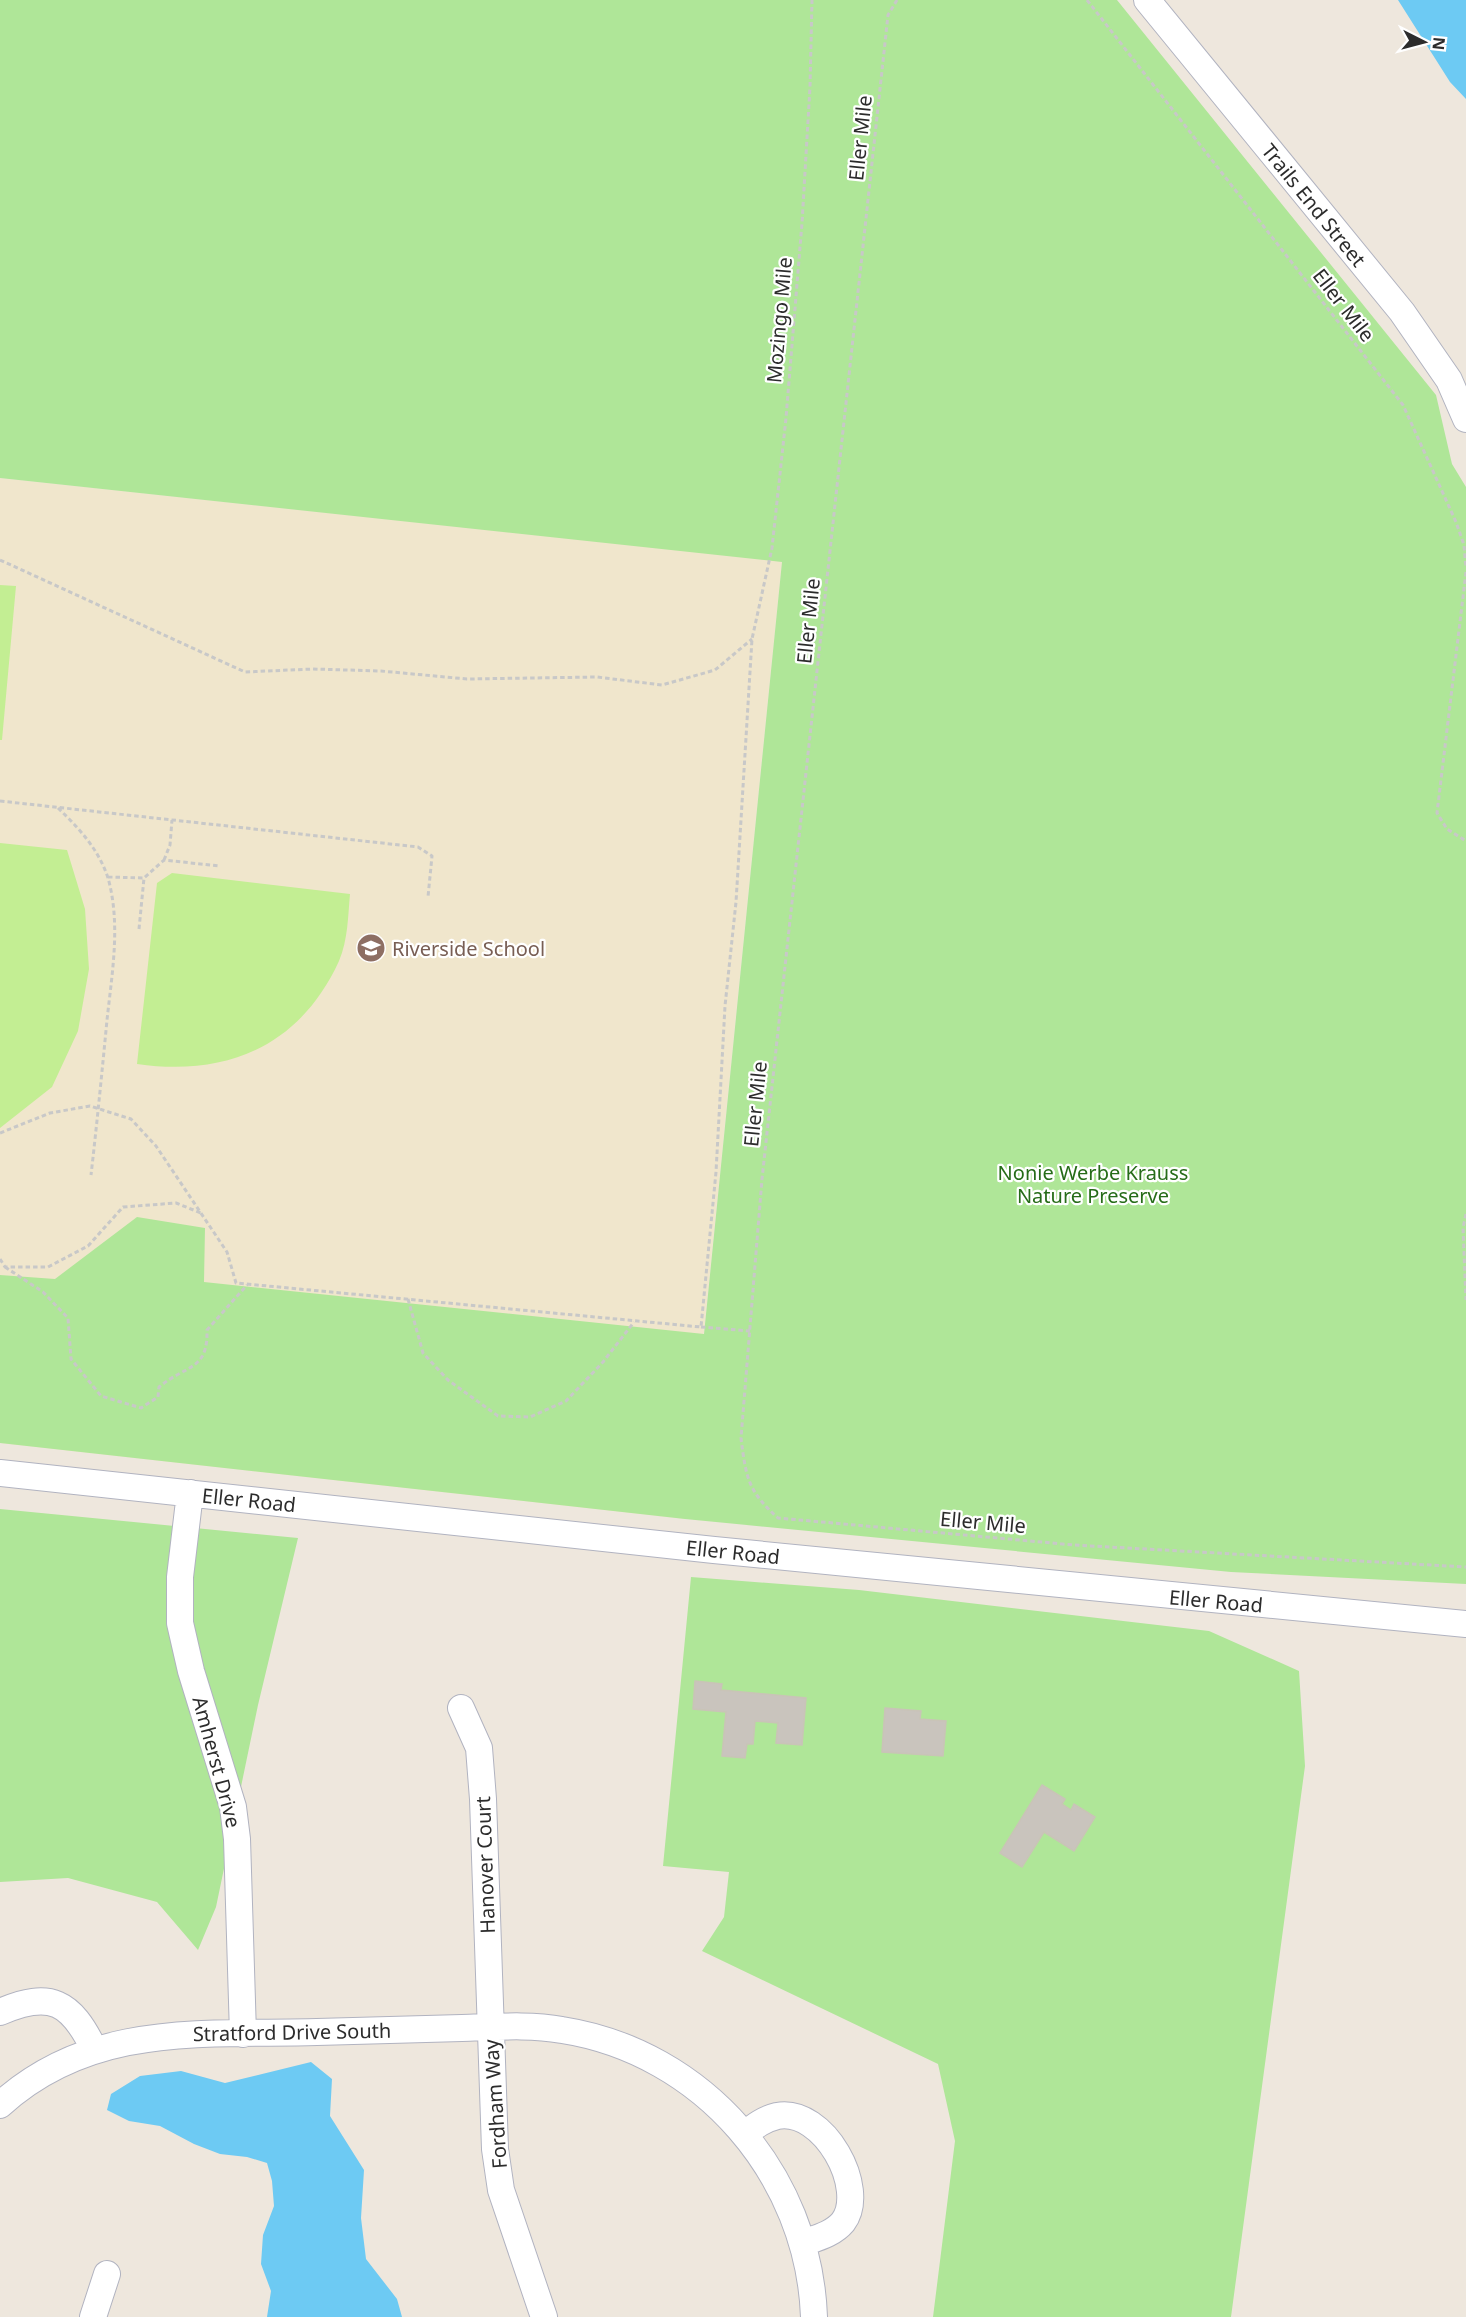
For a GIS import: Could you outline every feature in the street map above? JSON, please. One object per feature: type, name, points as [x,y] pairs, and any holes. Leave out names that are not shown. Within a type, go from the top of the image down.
[{"type":"street","name":"Trails End Street","points":[[1147,0],[1401,312],[1449,380],[1466,419]]},
{"type":"street","name":"Eller Road","points":[[0,1473],[714,1550],[1466,1624]]},
{"type":"street","name":"Amherst Drive","points":[[190,1493],[180,1577],[180,1623],[191,1671],[234,1818],[237,1839],[243,2034]]},
{"type":"street","name":"Hanover Court","points":[[460,1708],[479,1748],[490,2027]]},
{"type":"street","points":[[0,2012],[38,2001],[58,2005],[82,2024],[94,2049]]},
{"type":"street","name":"Stratford Drive South","points":[[0,2105],[33,2079],[94,2049],[106,2045],[167,2036],[490,2027],[563,2030],[615,2043],[686,2079],[711,2098],[745,2134],[781,2188],[802,2243],[813,2293],[814,2317]]},
{"type":"street","name":"Fordham Way","points":[[490,2027],[495,2149],[501,2190],[544,2317]]},
{"type":"street","points":[[745,2134],[764,2120],[792,2116],[809,2121],[836,2150],[845,2173],[849,2202],[847,2213],[843,2222],[830,2233],[802,2243]]},
{"type":"street","points":[[93,2317],[107,2274]]},
{"type":"path","name":"Mozingo Mile","points":[[701,1327],[716,1172],[725,1006],[736,902],[752,639],[772,548],[786,418],[804,189],[812,0]]},
{"type":"path","name":"Eller Mile","points":[[897,0],[888,15],[762,1179],[741,1438],[746,1477],[761,1502],[778,1518],[1074,1545],[1466,1567]]},
{"type":"path","name":"Eller Mile","points":[[1086,0],[1403,405],[1456,522],[1464,544],[1466,568]]},
{"type":"path","points":[[0,560],[245,672],[313,669],[381,671],[467,679],[597,677],[662,685],[716,670],[752,639]]},
{"type":"path","points":[[1466,572],[1437,813],[1446,829],[1466,841]]},
{"type":"path","points":[[0,801],[418,847],[432,856],[428,897]]},
{"type":"path","points":[[57,807],[78,827],[96,851],[108,878],[115,913],[114,962],[91,1175]]},
{"type":"path","points":[[108,878],[144,878],[164,860],[170,845],[172,820]]},
{"type":"path","points":[[164,860],[219,866]]},
{"type":"path","points":[[139,929],[144,878]]},
{"type":"path","points":[[0,1133],[50,1113],[90,1106],[131,1119],[156,1146],[227,1252],[236,1283],[634,1322],[750,1331]]},
{"type":"path","points":[[5,1267],[48,1267],[88,1246],[123,1208],[176,1203],[201,1213]]},
{"type":"path","points":[[1466,1214],[1463,1228],[1466,1300]]},
{"type":"path","points":[[0,1259],[5,1267],[42,1292],[68,1318],[71,1359],[101,1396],[141,1408],[158,1398],[159,1387],[174,1374],[197,1365],[207,1348],[207,1330],[248,1284]]},
{"type":"path","points":[[408,1299],[423,1353],[448,1380],[498,1416],[530,1417],[566,1401],[603,1362],[634,1322]]},
{"type":"shaded area","name":"Riverside School","points":[[0,478],[782,561],[685,1519],[0,1443]]},
{"type":"green space","name":"Nonie Werbe Krauss Nature Preserve","points":[[0,0],[1117,0],[1436,395],[1452,464],[1466,487],[1466,1584],[1231,1572],[685,1519],[0,1443],[0,1275],[55,1279],[137,1217],[205,1228],[204,1282],[704,1334],[782,562],[0,478]]},
{"type":"green space","points":[[0,585],[16,586],[2,740],[0,740]]},
{"type":"green space","points":[[0,843],[67,850],[85,909],[89,969],[78,1031],[52,1087],[0,1128]]},
{"type":"green space","points":[[172,873],[350,894],[342,953],[323,990],[304,1015],[282,1034],[257,1049],[230,1060],[170,1067],[137,1064],[157,883]]},
{"type":"green space","points":[[0,1509],[298,1538],[258,1705],[216,1907],[198,1950],[157,1902],[68,1878],[0,1882]]},
{"type":"green space","points":[[691,1577],[859,1590],[1209,1631],[1299,1671],[1305,1766],[1231,2317],[933,2317],[955,2141],[938,2064],[702,1951],[724,1917],[729,1872],[663,1866]]},
{"type":"water","points":[[1398,0],[1466,0],[1466,99],[1450,82]]},
{"type":"water","points":[[311,2062],[332,2079],[330,2116],[364,2170],[361,2218],[366,2259],[397,2299],[402,2317],[267,2317],[271,2291],[261,2264],[263,2235],[274,2206],[272,2181],[267,2163],[247,2157],[220,2154],[194,2144],[160,2126],[129,2121],[107,2110],[111,2094],[140,2076],[181,2071],[225,2083]]},
{"type":"building","points":[[695,1681],[722,1684],[721,1690],[806,1698],[802,1745],[776,1743],[778,1723],[755,1721],[753,1744],[747,1744],[745,1758],[722,1756],[726,1712],[693,1709]]},
{"type":"building","points":[[885,1708],[921,1711],[920,1719],[946,1721],[943,1756],[882,1752]]},
{"type":"building","points":[[1042,1785],[1065,1799],[1062,1804],[1071,1810],[1074,1804],[1095,1817],[1074,1851],[1044,1832],[1022,1867],[1000,1853]]},
{"type":"place","name":"Riverside School","points":[[371,948]]}]
